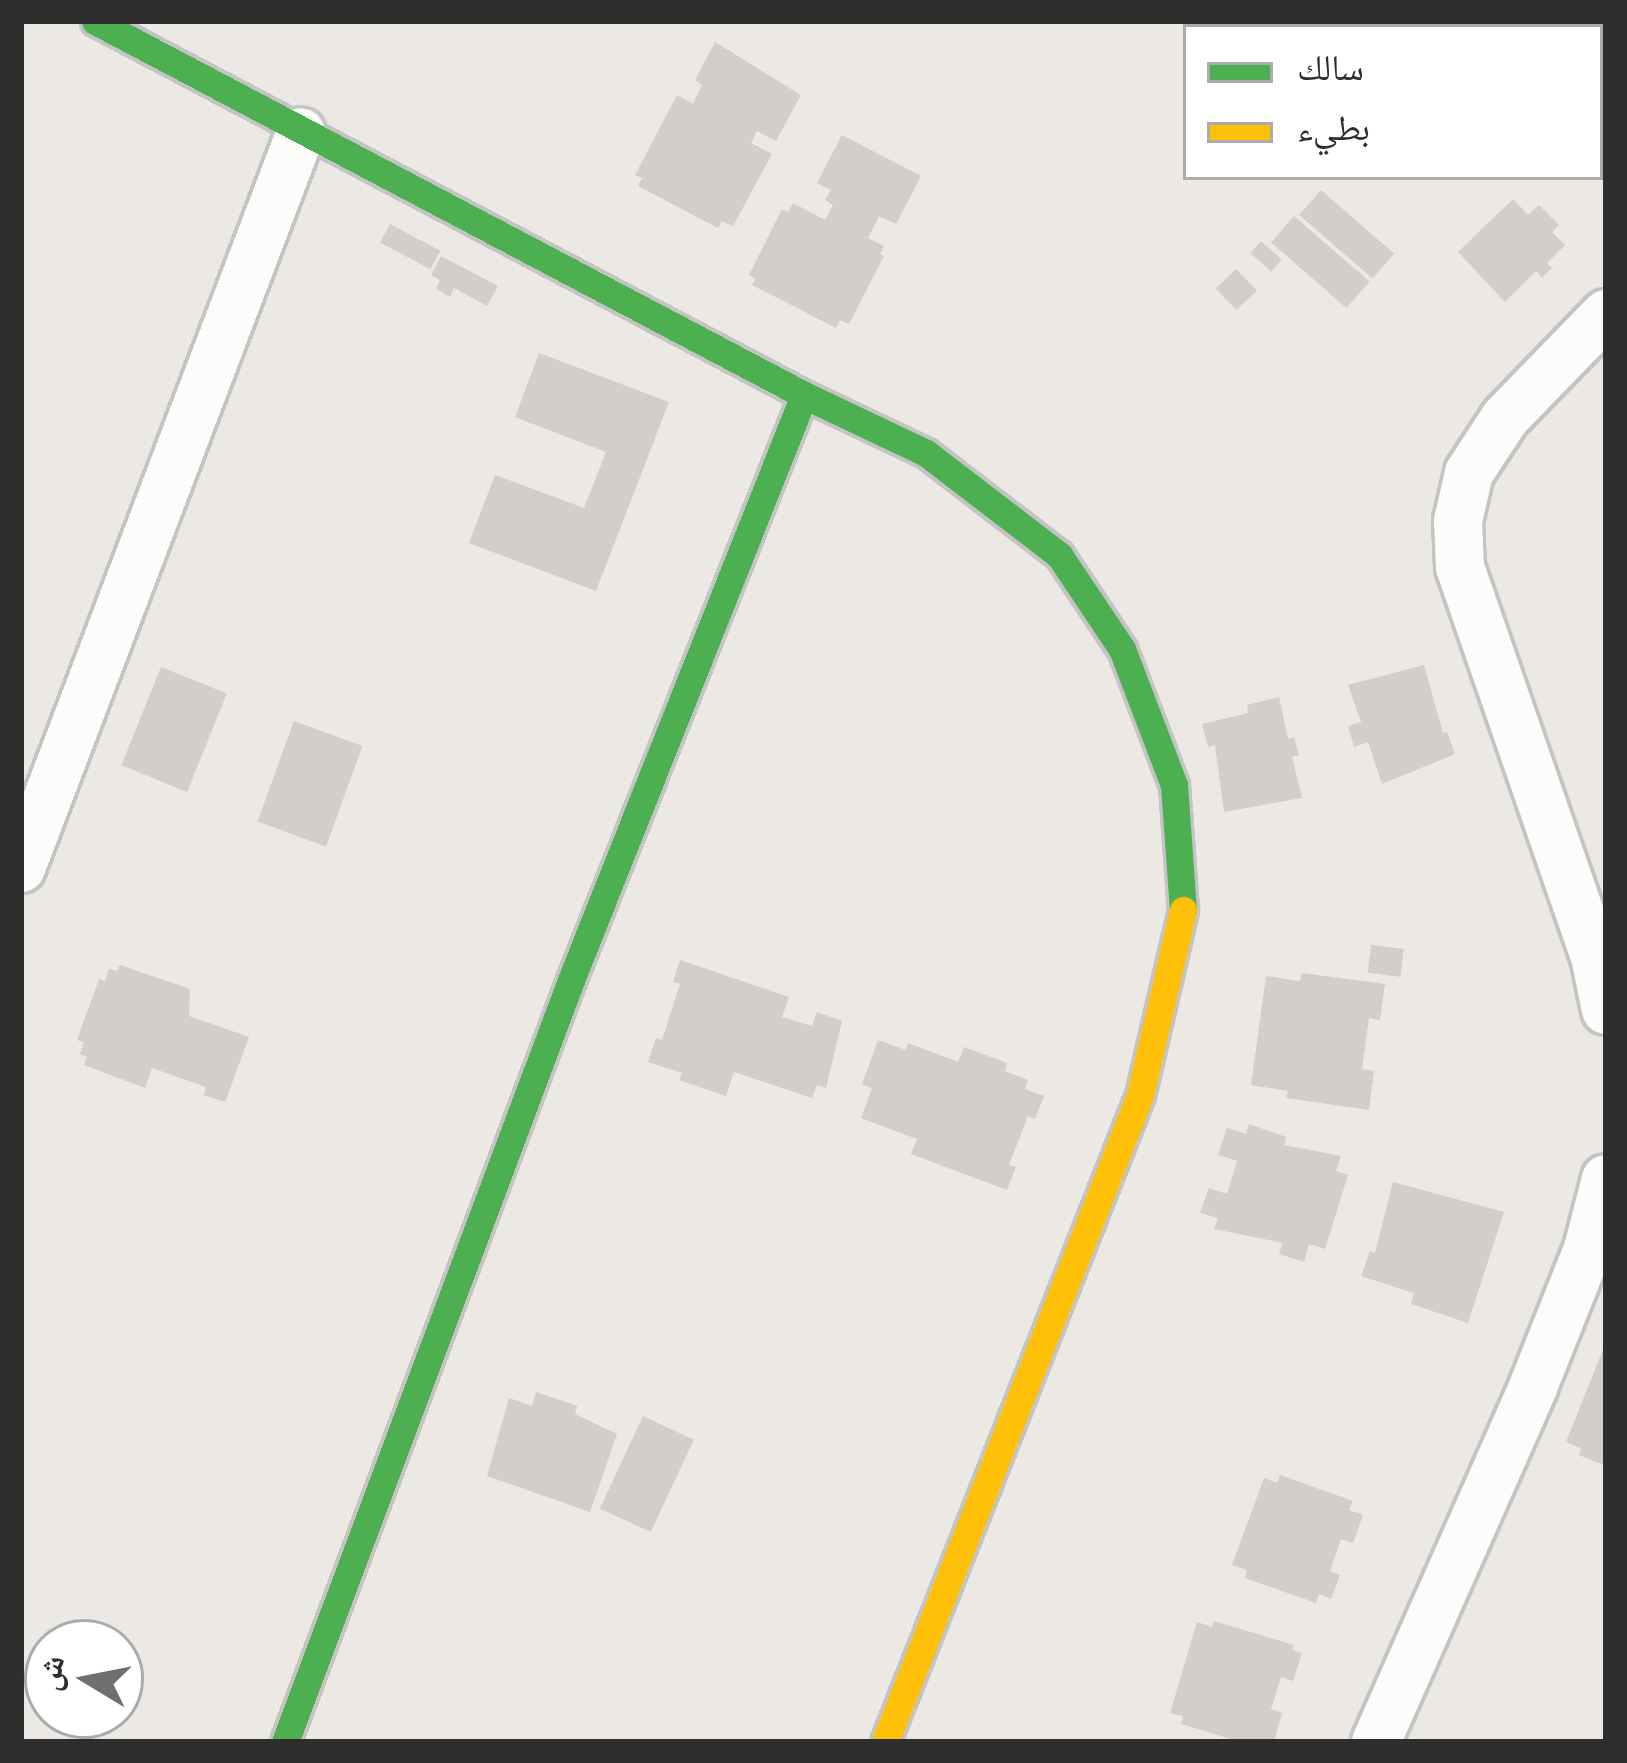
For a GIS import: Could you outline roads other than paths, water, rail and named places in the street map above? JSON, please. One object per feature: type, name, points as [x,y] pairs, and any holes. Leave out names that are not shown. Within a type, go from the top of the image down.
[{"type":"street","points":[[94,21],[804,395],[926,453],[1059,555],[1122,650],[1174,785],[1184,922],[1140,1094],[886,1742]]},
{"type":"street","points":[[21,868],[301,132]]},
{"type":"street","points":[[1606,314],[1504,418],[1469,473],[1458,521],[1460,567],[1594,956],[1606,1010]]},
{"type":"street","points":[[285,1742],[573,975],[804,395]]},
{"type":"street","points":[[1376,1742],[1533,1387],[1588,1249],[1606,1179]]}]
